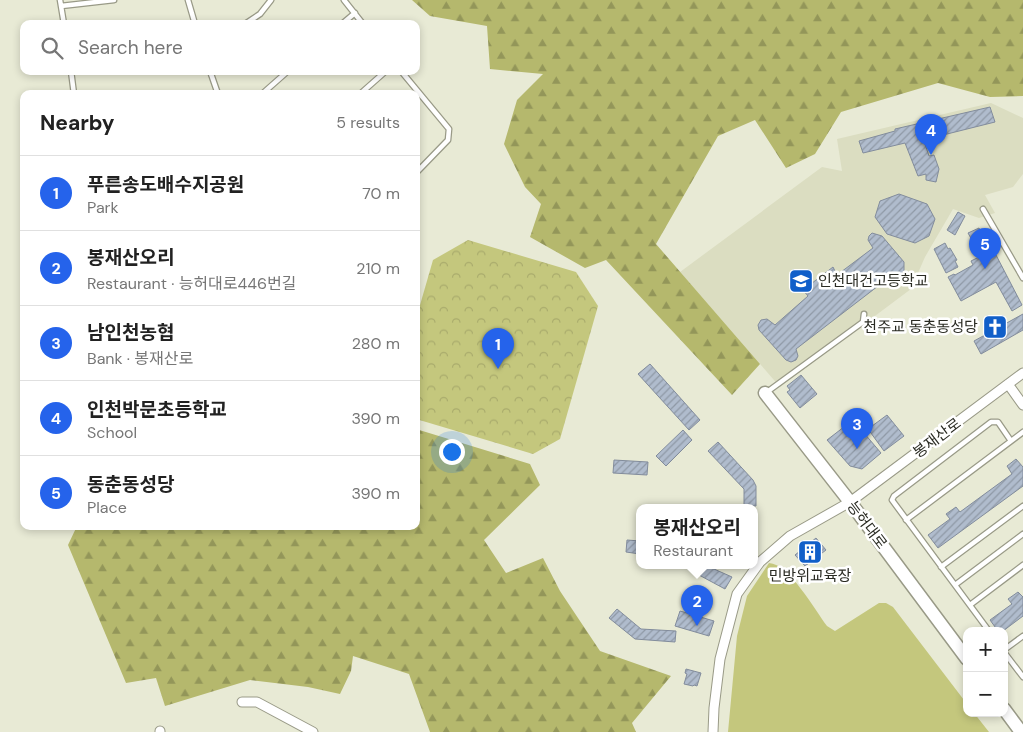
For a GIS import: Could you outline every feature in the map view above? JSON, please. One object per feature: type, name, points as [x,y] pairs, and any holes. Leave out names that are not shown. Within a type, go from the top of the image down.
[{"type":"main road","name":"능허대로","points":[[765,393],[850,502],[963,654]]},
{"type":"main road","points":[[1008,714],[1021,732]]},
{"type":"street","name":"봉재산로","points":[[758,565],[790,536],[850,502],[1023,373]]},
{"type":"street","points":[[1008,384],[1023,405]]},
{"type":"street","name":"봉재산로","points":[[713,732],[720,659],[738,594],[755,569]]},
{"type":"street","points":[[242,702],[257,702],[313,732]]},
{"type":"lane","points":[[60,0],[63,20]]},
{"type":"lane","points":[[61,6],[114,0]]},
{"type":"lane","points":[[188,0],[194,20]]},
{"type":"lane","points":[[251,20],[260,14],[272,0]]},
{"type":"lane","points":[[344,0],[361,20]]},
{"type":"lane","points":[[346,20],[355,12]]},
{"type":"lane","points":[[72,75],[73,90]]},
{"type":"lane","points":[[211,75],[217,90]]},
{"type":"lane","points":[[267,90],[283,75]]},
{"type":"lane","points":[[365,90],[381,75]]},
{"type":"lane","points":[[404,75],[417,90]]},
{"type":"lane","points":[[420,94],[449,129],[448,140],[420,169]]},
{"type":"lane","points":[[983,209],[1023,278]]},
{"type":"lane","points":[[765,393],[863,322],[864,314]]},
{"type":"lane","points":[[986,627],[892,500],[894,496],[991,422],[998,422],[1011,441]]},
{"type":"lane","points":[[906,520],[1023,432]]},
{"type":"lane","points":[[941,567],[1023,506]]},
{"type":"lane","points":[[954,585],[1023,534]]},
{"type":"lane","points":[[970,605],[1023,565]]},
{"type":"lane","points":[[1008,648],[1023,636]]},
{"type":"lane","points":[[1008,656],[1023,676]]},
{"type":"lane","points":[[1018,669],[1023,665]]},
{"type":"shaded area","name":"인천대건고등학교","points":[[991,103],[1023,118],[1023,174],[1013,187],[985,195],[995,213],[979,218],[953,209],[925,257],[911,289],[780,387],[680,272],[822,167],[842,171],[837,139]]},
{"type":"green space","points":[[412,0],[1023,0],[1023,96],[990,97],[938,83],[841,112],[815,154],[786,168],[755,120],[718,136],[656,244],[760,364],[732,395],[606,260],[585,268],[530,237],[541,204],[525,187],[504,144],[517,100],[543,74],[490,69],[487,26],[430,16]]},
{"type":"green space","points":[[468,240],[576,272],[598,306],[560,439],[533,454],[420,420],[420,305],[433,260]]},
{"type":"green space","points":[[420,430],[530,464],[540,485],[484,540],[506,573],[543,558],[560,591],[600,651],[671,676],[632,723],[636,732],[430,732],[409,674],[353,656],[351,671],[340,694],[308,687],[250,680],[165,706],[156,678],[126,683],[68,545],[75,530],[420,530]]},
{"type":"green space","points":[[769,563],[777,565],[793,579],[827,626],[835,631],[879,603],[886,603],[893,607],[963,699],[963,717],[977,717],[989,732],[728,732],[737,636],[747,596]]},
{"type":"building","points":[[990,107],[995,122],[939,136],[938,131],[922,135],[929,156],[934,155],[939,169],[936,182],[926,180],[926,174],[918,176],[905,143],[863,153],[859,141],[895,131],[895,129]]},
{"type":"building","points":[[899,194],[927,204],[935,219],[929,236],[915,243],[887,234],[875,217],[880,201]]},
{"type":"building","points":[[958,212],[965,216],[955,235],[947,230]]},
{"type":"building","points":[[979,228],[992,257],[996,255],[1022,305],[1012,311],[996,282],[961,301],[948,277],[973,265],[971,261],[981,256],[968,233]]},
{"type":"building","points":[[872,233],[882,236],[904,262],[904,271],[898,275],[895,273],[796,349],[798,356],[796,360],[791,362],[786,360],[759,330],[758,325],[761,320],[767,319],[775,325],[808,296],[803,290],[833,267],[837,275],[873,248],[868,240]]},
{"type":"building","points":[[945,243],[957,260],[955,261],[958,267],[946,273],[934,249]]},
{"type":"building","points":[[1023,314],[1023,330],[981,354],[974,341]]},
{"type":"building","points":[[650,364],[700,420],[689,430],[638,374]]},
{"type":"building","points":[[801,375],[817,394],[800,408],[787,392],[790,390],[787,386]]},
{"type":"building","points":[[887,415],[904,436],[884,451],[868,429]]},
{"type":"building","points":[[853,420],[881,453],[862,469],[850,466],[827,440]]},
{"type":"building","points":[[683,430],[692,440],[666,466],[656,456]]},
{"type":"building","points":[[718,442],[753,480],[756,486],[756,504],[744,504],[744,489],[708,451]]},
{"type":"building","points":[[1016,459],[1023,467],[1023,486],[938,548],[928,535],[950,519],[946,514],[956,507],[960,512],[1012,474],[1007,466]]},
{"type":"building","points":[[614,460],[648,462],[647,475],[613,473]]},
{"type":"building","name":"민방위교육장","points":[[816,538],[826,550],[805,566],[795,555]]},
{"type":"building","points":[[627,540],[636,541],[636,553],[626,552]]},
{"type":"building","points":[[703,569],[714,569],[732,577],[725,589],[699,575]]},
{"type":"building","points":[[1018,592],[1023,597],[1023,616],[1008,627],[995,627],[990,620],[1012,604],[1008,599]]},
{"type":"building","points":[[617,609],[641,629],[676,631],[675,642],[635,639],[609,618]]},
{"type":"building","points":[[680,611],[714,621],[709,636],[675,626]]},
{"type":"building","points":[[686,669],[701,673],[697,686],[684,684],[687,674],[685,673]]},
{"type":"place","name":"인천박문초등학교","points":[[931,155]]},
{"type":"place","name":"동춘동성당","points":[[985,269]]},
{"type":"place","name":"인천대건고등학교","points":[[801,281]]},
{"type":"place","name":"천주교 동춘동성당","points":[[995,327]]},
{"type":"place","name":"푸른송도배수지공원","points":[[498,369]]},
{"type":"place","name":"남인천농협","points":[[857,449]]},
{"type":"place","name":"민방위교육장","points":[[810,552]]},
{"type":"place","name":"봉재산오리","points":[[697,626]]}]
